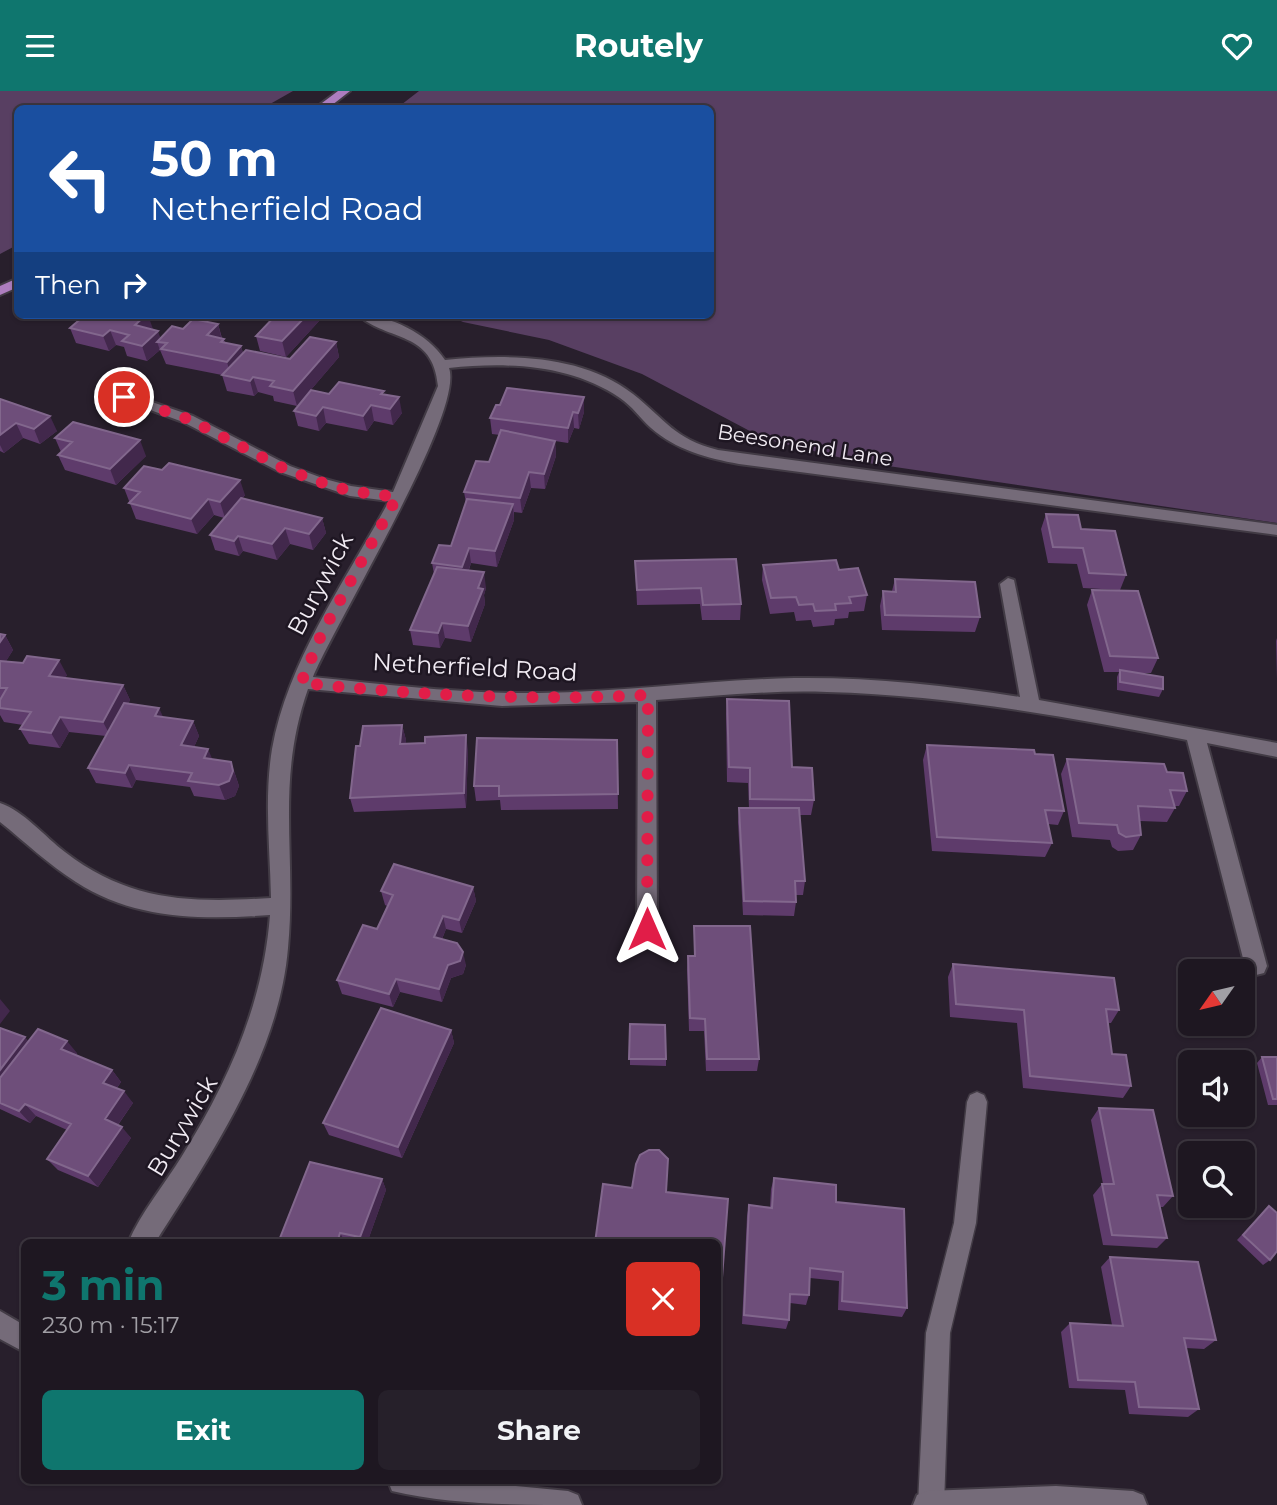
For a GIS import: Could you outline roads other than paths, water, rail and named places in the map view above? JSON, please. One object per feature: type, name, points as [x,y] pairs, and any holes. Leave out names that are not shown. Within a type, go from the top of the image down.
[{"type":"main road","points":[[325,105],[345,91]]},
{"type":"street","points":[[374,319],[413,337],[437,355],[443,364]]},
{"type":"street","name":"Beesonend Lane","points":[[443,364],[515,360],[578,374],[625,395],[661,429],[685,445],[739,460],[1277,530]]},
{"type":"street","name":"Burywick","points":[[143,1239],[205,1143],[240,1078],[270,990],[281,907],[276,825],[277,771],[286,728],[322,633],[414,465],[445,386],[443,364]]},
{"type":"street","points":[[103,390],[188,419],[285,469],[320,482],[350,491],[397,497]]},
{"type":"street","points":[[1008,584],[1031,705]]},
{"type":"street","name":"Netherfield Road","points":[[301,683],[469,696],[568,699],[748,687],[826,685],[913,689],[1031,705],[1277,750]]},
{"type":"street","points":[[647,929],[648,695]]},
{"type":"street","points":[[1195,735],[1256,967]]},
{"type":"street","points":[[0,811],[76,870],[114,893],[154,904],[205,911],[281,907]]},
{"type":"street","points":[[0,1324],[21,1337]]},
{"type":"street","points":[[412,1484],[469,1501],[569,1505]]},
{"type":"street","points":[[929,1505],[1056,1500],[1133,1505]]},
{"type":"lane","points":[[929,1505],[938,1333],[965,1223],[977,1102]]}]
